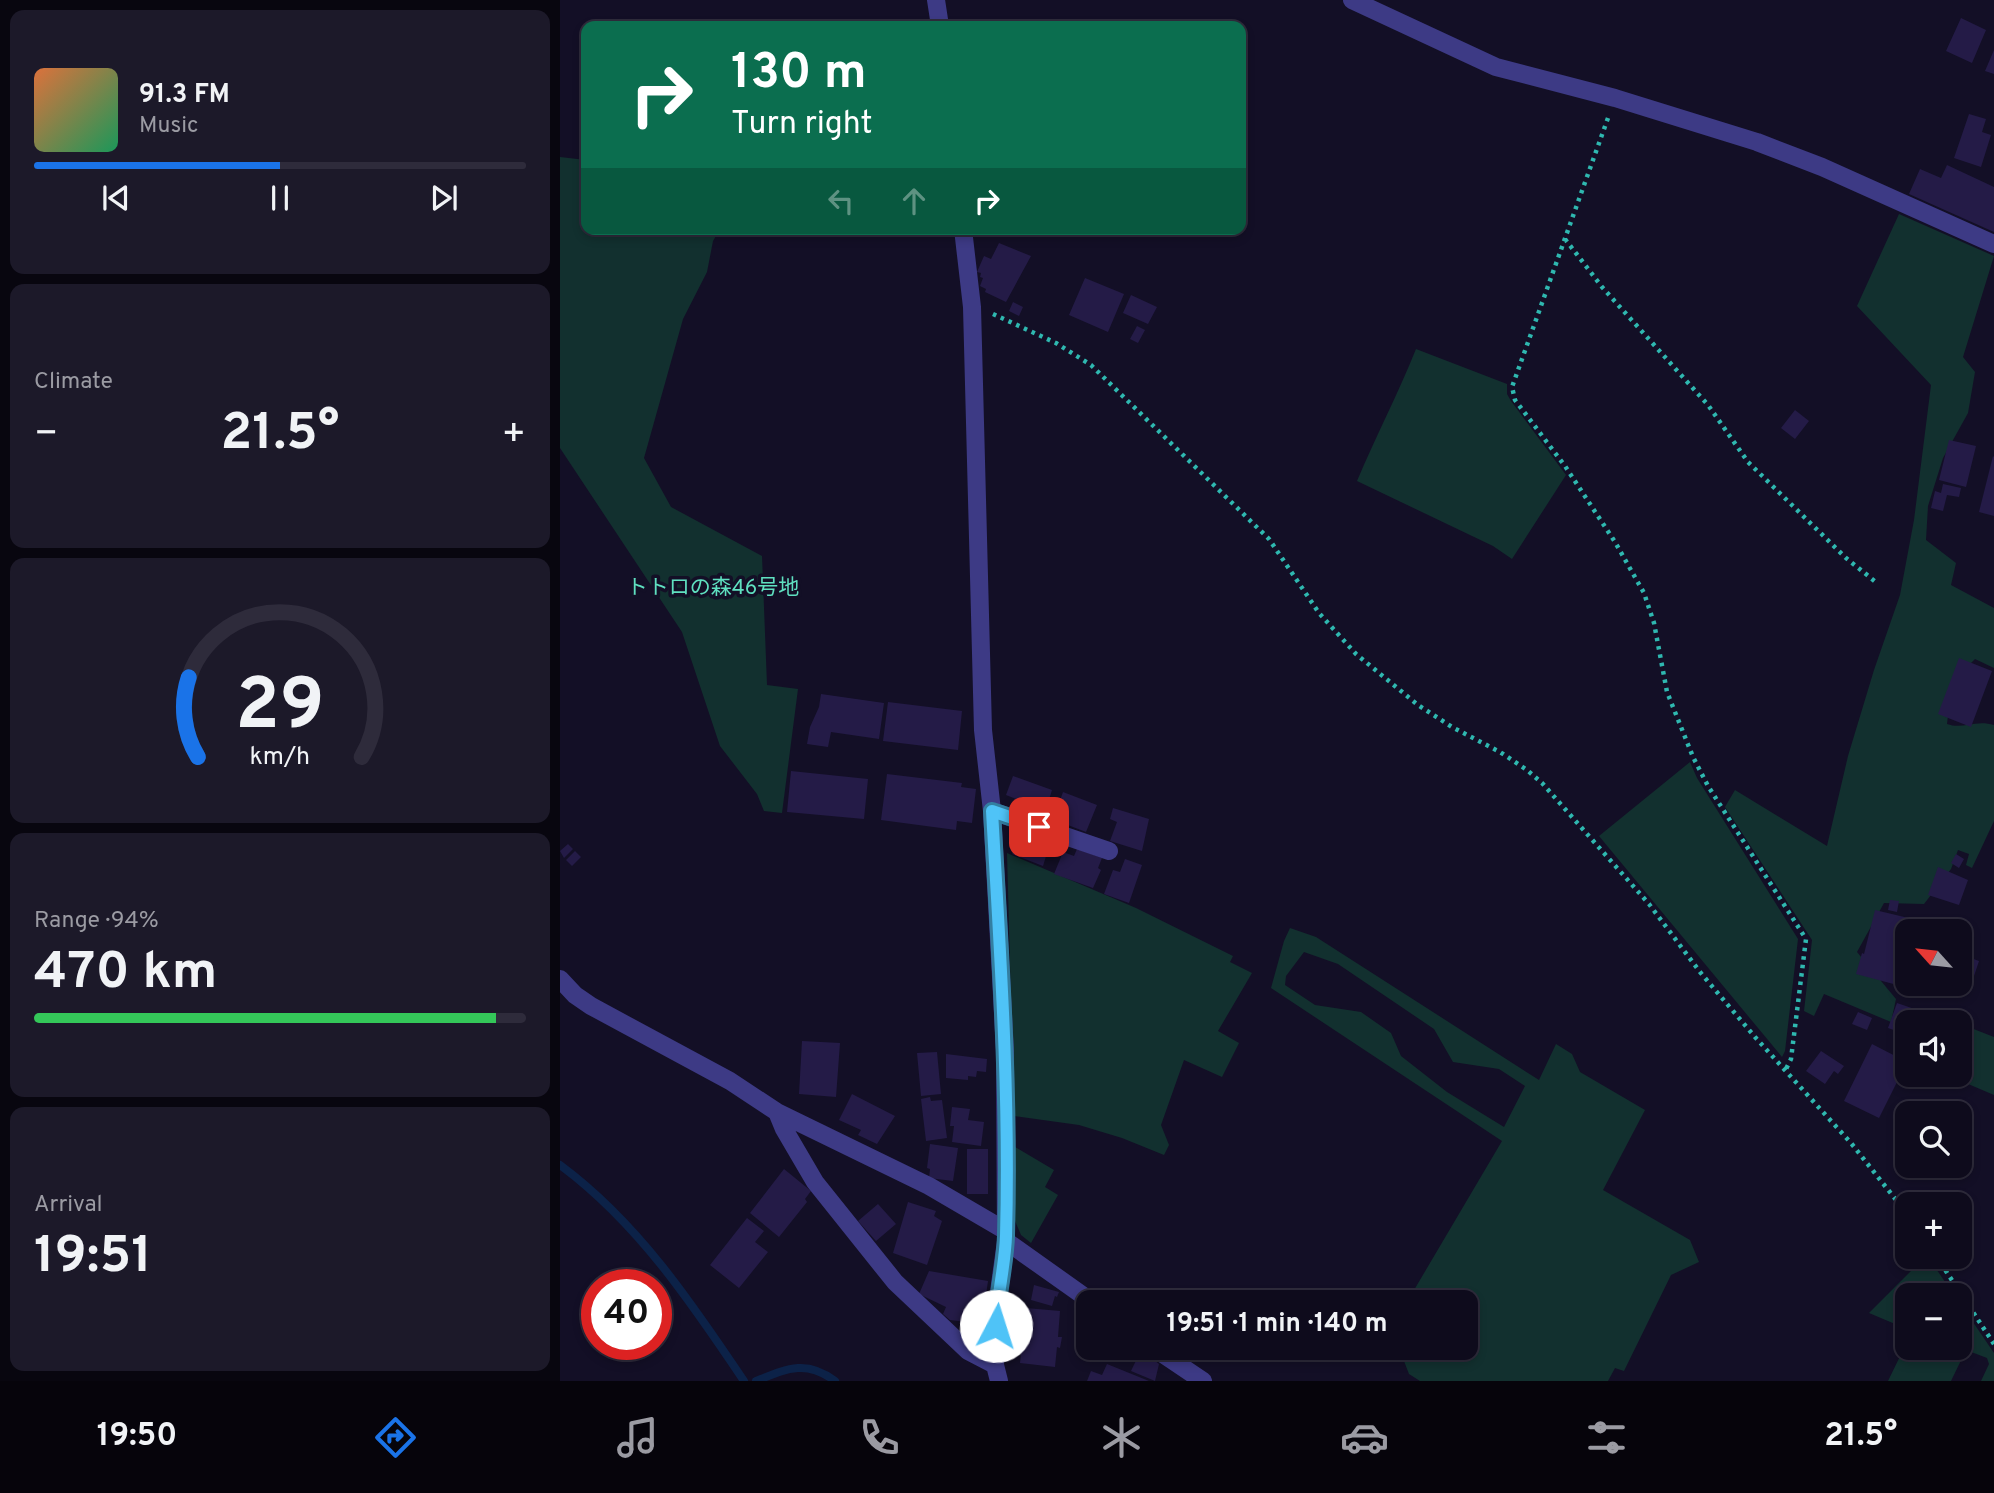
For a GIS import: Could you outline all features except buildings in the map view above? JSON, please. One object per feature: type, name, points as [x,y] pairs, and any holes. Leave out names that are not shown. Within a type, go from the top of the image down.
[{"type":"street","points":[[936,0],[939,21]]},
{"type":"street","points":[[1352,0],[1373,4],[1496,67],[1615,98],[1710,127],[1809,162],[1994,244]]},
{"type":"street","points":[[965,235],[972,307],[983,730],[992,811],[1005,1051],[1006,1236],[996,1306],[997,1373]]},
{"type":"street","points":[[992,811],[1109,851]]},
{"type":"street","points":[[560,979],[575,995],[591,1006],[730,1081],[777,1112],[929,1186],[1006,1236],[1076,1290]]},
{"type":"street","points":[[777,1112],[814,1182],[895,1282],[968,1351],[997,1373]]},
{"type":"street","points":[[1172,1360],[1203,1381]]},
{"type":"path","points":[[1615,98],[1512,387],[1516,400],[1565,466],[1615,542],[1644,593],[1654,623],[1667,692],[1693,757],[1708,786],[1806,939],[1791,1059],[1786,1069]]},
{"type":"path","points":[[1565,238],[1602,287],[1708,405],[1748,461],[1846,558],[1877,583]]},
{"type":"path","points":[[972,307],[1056,342],[1091,365],[1269,539],[1319,613],[1356,654],[1419,705],[1452,727],[1527,769],[1542,783],[1649,904],[1700,972],[1895,1197]]},
{"type":"path","points":[[1945,1269],[1994,1344]]},
{"type":"green space","name":"トトロの森46号地","points":[[560,157],[581,159],[581,235],[716,235],[707,272],[683,319],[644,458],[671,507],[762,556],[767,685],[798,689],[782,813],[764,811],[757,794],[720,746],[682,632],[560,448]]},
{"type":"green space","points":[[1899,214],[1994,256],[1963,357],[1975,372],[1968,413],[1943,458],[1928,506],[1926,540],[1956,563],[1951,585],[1994,608],[1994,668],[1975,659],[1952,682],[1947,724],[1994,725],[1994,821],[1972,868],[1966,865],[1969,854],[1958,850],[1951,869],[1924,904],[1884,903],[1857,952],[1896,999],[1891,1022],[1824,994],[1814,1016],[1804,1011],[1812,940],[1725,807],[1735,790],[1827,846],[1848,756],[1900,595],[1914,520],[1931,385],[1857,306]]},
{"type":"green space","points":[[1416,349],[1507,384],[1507,394],[1511,401],[1566,475],[1512,559],[1493,546],[1357,481]]},
{"type":"green space","points":[[1690,762],[1697,778],[1798,939],[1785,1051],[1782,1057],[1599,836]]},
{"type":"green space","points":[[1007,853],[1136,908],[1233,956],[1230,962],[1252,973],[1218,1031],[1239,1043],[1222,1077],[1184,1060],[1161,1125],[1169,1145],[1164,1155],[1079,1125],[1014,1116]]},
{"type":"green space","points":[[1290,928],[1316,937],[1539,1080],[1556,1044],[1572,1054],[1580,1072],[1645,1110],[1603,1190],[1690,1240],[1699,1262],[1671,1275],[1624,1371],[1615,1368],[1608,1381],[1420,1381],[1409,1374],[1404,1360],[1478,1360],[1478,1290],[1414,1290],[1502,1141],[1271,988]],"holes":[[[1304,952],[1338,964],[1434,1029],[1453,1062],[1499,1069],[1525,1086],[1504,1127],[1447,1092],[1401,1056],[1391,1033],[1361,1012],[1315,1005],[1285,985],[1286,976]]]},
{"type":"green space","points":[[1972,1028],[1994,1037],[1994,1095],[1972,1086]]},
{"type":"green space","points":[[1015,1147],[1054,1170],[1045,1187],[1058,1195],[1031,1243],[1021,1235],[1015,1221]]},
{"type":"green space","points":[[1913,1269],[1936,1269],[1946,1283],[1899,1283]]},
{"type":"green space","points":[[1895,1287],[1895,1324],[1869,1313]]},
{"type":"green space","points":[[1972,1321],[1994,1353],[1994,1381],[1981,1381],[1989,1364],[1987,1358],[1972,1352]]},
{"type":"green space","points":[[1898,1360],[1961,1360],[1951,1381],[1888,1381]]},
{"type":"waterway","points":[[560,1165],[588,1187],[638,1238],[683,1293],[744,1381]]},
{"type":"waterway","points":[[756,1381],[796,1368],[815,1370],[835,1381]]},
{"type":"route","points":[[996,1326],[996,1306],[1006,1241],[1005,1051],[992,811],[1039,827]]}]
